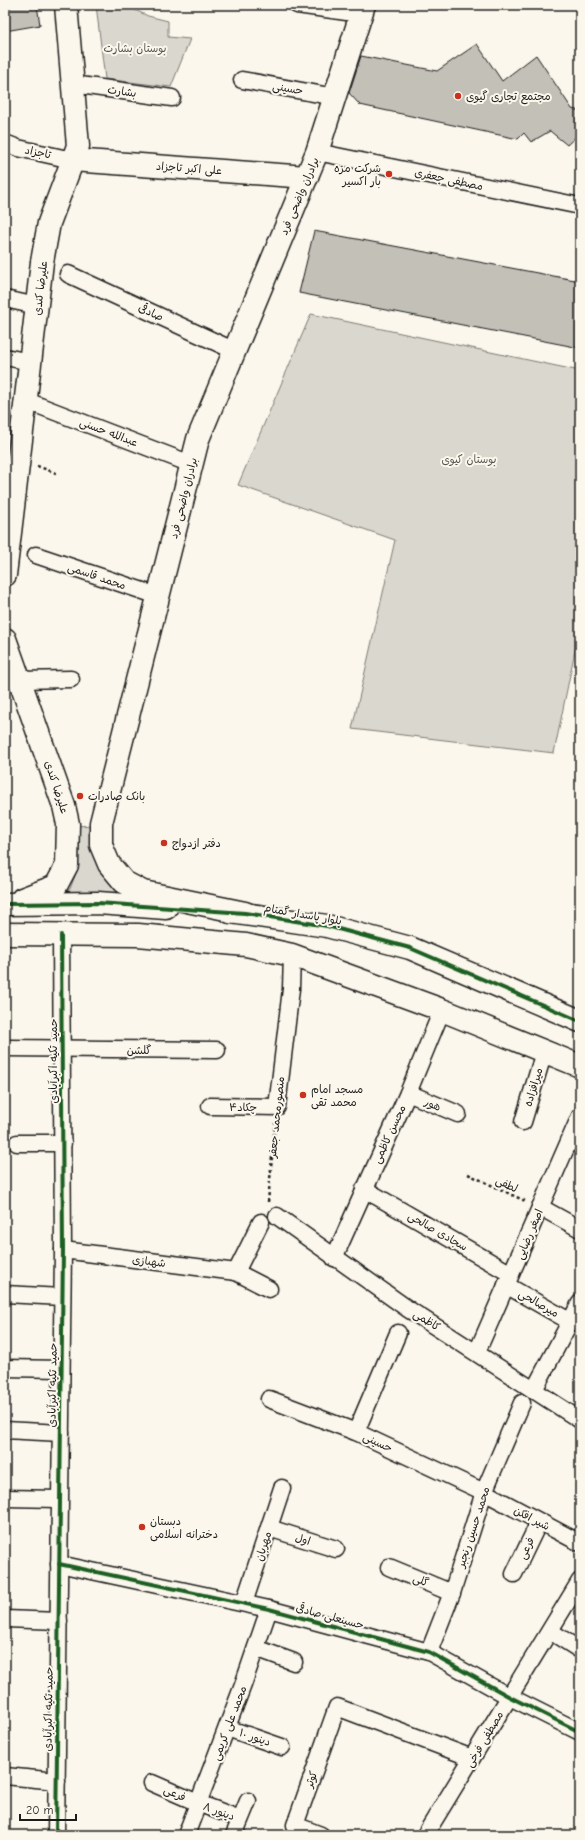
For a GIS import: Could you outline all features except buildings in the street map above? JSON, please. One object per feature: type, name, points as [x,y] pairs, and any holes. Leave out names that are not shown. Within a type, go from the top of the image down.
[{"type":"main road","name":"علیرضا کندی","points":[[5,575],[12,458],[27,401],[42,262],[49,223],[78,146],[66,5]]},
{"type":"main road","name":"برادران واضحی فرد","points":[[245,912],[143,892],[124,882],[109,864],[101,845],[101,823],[198,439],[317,152],[362,10]]},
{"type":"main road","name":"علی اکبر تاجزاد","points":[[72,160],[306,177]]},
{"type":"main road","name":"علیرضا کندی","points":[[5,640],[64,806],[68,824],[67,865],[56,886],[5,904]]},
{"type":"main road","points":[[64,806],[76,816],[88,816],[106,801]]},
{"type":"main road","name":"بلوار پاسدار گمنام","points":[[5,904],[98,903],[245,912],[328,926],[410,948],[580,1021]]},
{"type":"main road","points":[[5,934],[153,937],[246,945],[292,955],[442,1010],[580,1066]]},
{"type":"street","points":[[297,5],[362,10]]},
{"type":"street","name":"حسینی","points":[[242,80],[335,97]]},
{"type":"street","name":"بشارت","points":[[73,84],[172,98]]},
{"type":"street","name":"تاجزاد","points":[[5,143],[18,148],[72,160]]},
{"type":"street","name":"مصطفی جعفری","points":[[317,152],[580,206]]},
{"type":"street","name":"صادقی","points":[[68,274],[234,350]]},
{"type":"street","points":[[5,300],[37,306]]},
{"type":"street","points":[[5,357],[31,362]]},
{"type":"street","name":"عبدالله حسنی","points":[[27,401],[191,464]]},
{"type":"street","name":"محمد قاسمی","points":[[36,555],[158,596]]},
{"type":"street","points":[[19,680],[71,679]]},
{"type":"street","name":"حمید تکیه اکبرآبادی","points":[[56,1835],[63,1250],[61,935]]},
{"type":"street","name":"منصورمحمد جعفر","points":[[277,1107],[291,989],[292,955]]},
{"type":"street","name":"محسن کاظمی","points":[[334,1258],[408,1093],[442,1010]]},
{"type":"street","name":"گلشن","points":[[5,1048],[217,1050]]},
{"type":"street","name":"میرافزاده","points":[[522,1122],[544,1052]]},
{"type":"street","name":"هور","points":[[408,1093],[458,1114]]},
{"type":"street","name":"چکاد۴","points":[[210,1106],[277,1107]]},
{"type":"street","name":"اصغر رضایی","points":[[477,1352],[580,1116]]},
{"type":"street","points":[[17,1143],[63,1143]]},
{"type":"street","name":"سجادی صالحی","points":[[364,1189],[509,1279]]},
{"type":"street","points":[[540,1208],[580,1229]]},
{"type":"street","name":"کاظمی","points":[[277,1216],[334,1258],[408,1309],[477,1352],[580,1420]]},
{"type":"street","points":[[261,1222],[236,1272],[269,1289]]},
{"type":"street","name":"شهبازی","points":[[63,1250],[236,1272]]},
{"type":"street","name":"میرصالحی","points":[[509,1279],[571,1322]]},
{"type":"street","points":[[5,1294],[62,1298]]},
{"type":"street","points":[[534,1390],[580,1303]]},
{"type":"street","points":[[356,1432],[398,1333]]},
{"type":"street","points":[[5,1368],[61,1369]]},
{"type":"street","name":"حسینی","points":[[269,1400],[356,1432],[484,1492]]},
{"type":"street","name":"محمد حسین رنجبر","points":[[429,1652],[452,1592],[484,1492],[522,1403]]},
{"type":"street","points":[[5,1430],[61,1433]]},
{"type":"street","name":"مهربان","points":[[244,1604],[282,1488]]},
{"type":"street","name":"شیر افکن","points":[[484,1492],[580,1543]]},
{"type":"street","points":[[5,1498],[59,1499]]},
{"type":"street","name":"فرعی","points":[[514,1574],[539,1522]]},
{"type":"street","name":"اول","points":[[269,1528],[336,1549]]},
{"type":"street","name":"حسینعلی صادقی","points":[[59,1564],[269,1609],[429,1652],[510,1697],[580,1732]]},
{"type":"street","name":"گلی","points":[[389,1567],[452,1592]]},
{"type":"street","name":"مصطفی فرخی","points":[[425,1835],[580,1581]]},
{"type":"street","name":"محمد علی کریمی","points":[[186,1835],[227,1728],[269,1609]]},
{"type":"street","points":[[5,1619],[59,1621]]},
{"type":"street","points":[[550,1631],[580,1650]]},
{"type":"street","points":[[256,1648],[294,1662]]},
{"type":"street","name":"کوثر","points":[[320,1835],[295,1825],[337,1707],[472,1758]]},
{"type":"street","name":"دینور ۱۰","points":[[227,1728],[282,1747]]},
{"type":"street","points":[[5,1776],[57,1781]]},
{"type":"street","name":"فرعی","points":[[152,1783],[198,1804]]},
{"type":"street","points":[[234,1835],[248,1801]]},
{"type":"street","name":"دینور ۸","points":[[198,1804],[240,1819]]},
{"type":"green space","name":"بوستان بشارت","points":[[96,5],[124,5],[148,16],[168,21],[168,37],[190,39],[171,87],[105,79]]},
{"type":"green space","name":"بوستان کیوی","points":[[311,314],[580,371],[580,626],[554,753],[352,729],[395,540],[238,485]]},
{"type":"green space","points":[[93,825],[124,894],[54,898],[70,889],[76,873],[77,826]]},
{"type":"cycle path","points":[[5,904],[98,903],[245,913],[327,926],[410,948],[580,1021]]},
{"type":"cycle path","points":[[56,1835],[63,1250],[61,935]]},
{"type":"cycle path","points":[[59,1564],[269,1609],[429,1652],[510,1697],[580,1732]]},
{"type":"place","name":"مجتمع تجاری گیوی","points":[[458,96]]},
{"type":"place","name":"شرکت مزه بار اکسیر","points":[[389,174]]},
{"type":"place","name":"بانک صادرات","points":[[80,796]]},
{"type":"place","name":"دفتر ازدواج","points":[[164,843]]},
{"type":"place","name":"مسجد امام محمد تقی","points":[[303,1095]]},
{"type":"place","name":"دبستان دخترانه اسلامی","points":[[142,1527]]}]
